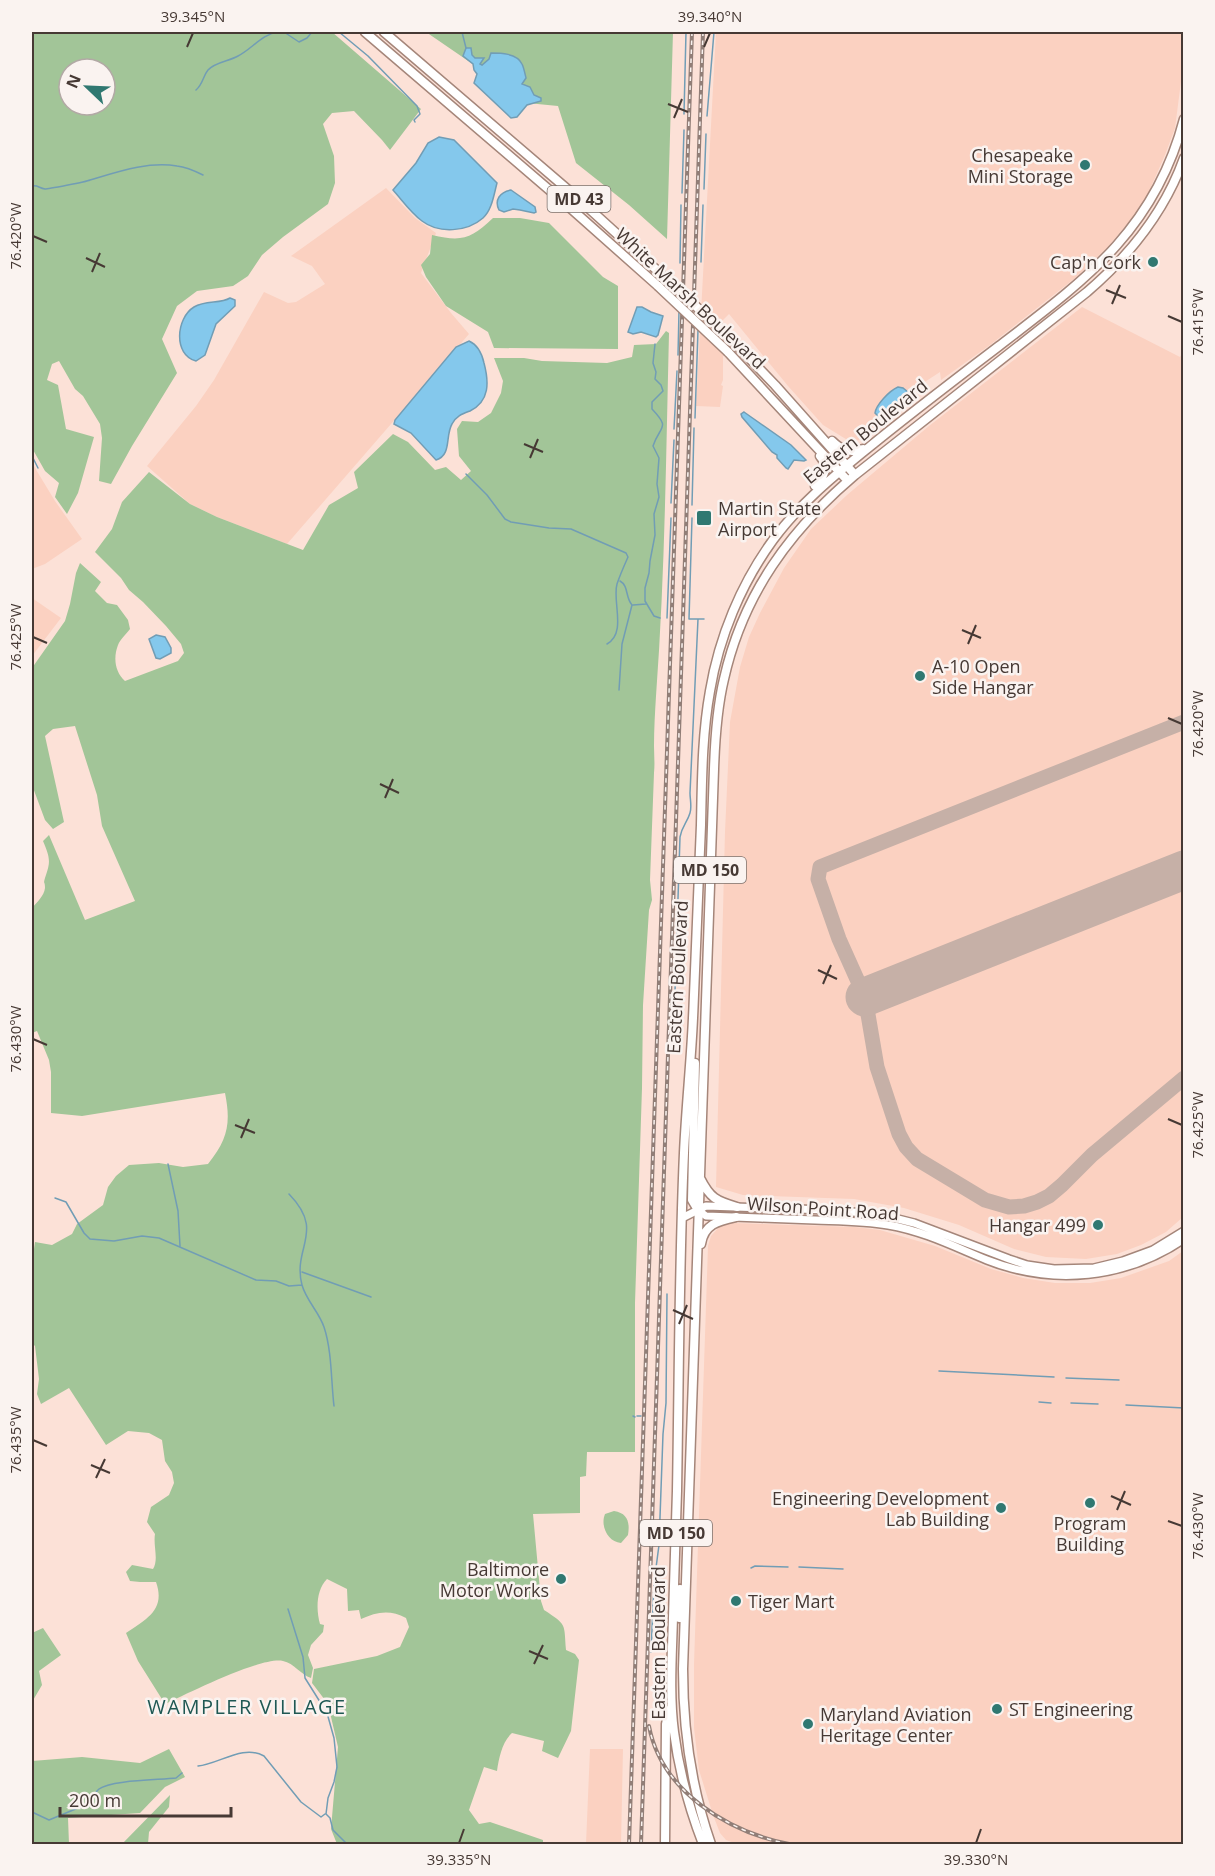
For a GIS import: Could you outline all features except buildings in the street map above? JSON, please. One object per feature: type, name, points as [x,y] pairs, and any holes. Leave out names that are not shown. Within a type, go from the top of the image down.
[{"type":"main road","name":"White Marsh Boulevard","points":[[365,32],[658,286],[728,352],[852,478]]},
{"type":"main road","name":"White Marsh Boulevard","points":[[384,32],[573,194],[729,337],[811,425],[843,468]]},
{"type":"main road","name":"Eastern Boulevard","points":[[703,1845],[685,1792],[679,1764],[671,1695],[685,1126],[693,1021],[704,741],[711,682],[717,656],[748,579],[768,546],[806,501],[870,446],[1063,296],[1112,252],[1135,224],[1157,189],[1176,145],[1184,119]]},
{"type":"main road","name":"Eastern Boulevard","points":[[711,1845],[691,1771],[684,1716],[683,1669],[714,769],[718,711],[732,648],[745,615],[772,565],[807,520],[852,478],[1087,292],[1109,271],[1134,244],[1158,211],[1184,158]]},
{"type":"main road","points":[[789,416],[791,425],[823,459],[825,465],[824,474],[809,492],[806,501]]},
{"type":"main road","points":[[811,425],[820,429],[842,450],[851,452],[870,446]]},
{"type":"main road","points":[[693,1021],[695,1040],[692,1200],[698,1210]]},
{"type":"main road","points":[[700,1177],[710,1196],[737,1207]]},
{"type":"main road","points":[[696,1278],[705,1230],[715,1222],[736,1217]]},
{"type":"main road","points":[[677,1479],[680,1497],[681,1551],[686,1557],[681,1570],[677,1662],[679,1764]]},
{"type":"main road","points":[[665,1845],[666,1724],[671,1695]]},
{"type":"main road","points":[[704,1824],[720,1845]]},
{"type":"street","name":"Wilson Point Road","points":[[682,1218],[706,1206],[847,1211],[890,1216],[1027,1265],[1054,1269],[1094,1268],[1123,1261],[1153,1250],[1184,1231]]},
{"type":"street","name":"Wilson Point Road","points":[[698,1210],[705,1216],[889,1225],[940,1239],[1011,1268],[1043,1275],[1098,1274],[1127,1267],[1157,1255],[1184,1239]]},
{"type":"shaded area","points":[[716,32],[1183,32],[1183,66],[1175,128],[1147,196],[1107,248],[1074,279],[990,345],[941,380],[940,372],[911,391],[909,402],[884,423],[879,423],[859,440],[849,441],[823,425],[729,314],[723,320],[723,380],[721,385],[723,386],[720,407],[696,406]]},
{"type":"shaded area","points":[[386,188],[415,218],[436,233],[421,273],[469,334],[287,544],[190,504],[147,466],[214,380],[264,292],[288,303],[296,302],[325,284],[312,266],[291,256]]},
{"type":"shaded area","name":"Martin State Airport","points":[[1082,307],[1180,357],[1183,352],[1183,1217],[1166,1232],[1117,1254],[1086,1259],[1046,1257],[1014,1249],[959,1225],[904,1208],[854,1199],[743,1195],[716,1187],[730,722],[740,667],[749,637],[784,568],[811,529],[847,495],[929,426]]},
{"type":"shaded area","points":[[32,463],[82,539],[45,564],[32,569]]},
{"type":"shaded area","points":[[32,598],[61,618],[32,656]]},
{"type":"shaded area","points":[[732,1223],[855,1227],[880,1230],[935,1246],[991,1269],[1023,1278],[1055,1283],[1090,1283],[1121,1278],[1169,1261],[1183,1251],[1183,1844],[737,1844],[726,1840],[720,1833],[699,1770],[694,1728],[694,1664],[708,1246],[711,1236],[720,1226]]},
{"type":"shaded area","points":[[590,1749],[623,1749],[621,1844],[586,1844]]},
{"type":"green space","points":[[32,32],[332,32],[421,109],[390,150],[354,111],[332,113],[323,124],[334,156],[335,183],[328,204],[262,255],[248,276],[233,286],[197,291],[177,306],[162,339],[177,373],[111,484],[99,481],[102,438],[100,424],[83,396],[75,389],[59,361],[52,364],[47,380],[58,385],[66,429],[94,437],[78,493],[67,514],[55,497],[59,483],[45,471],[32,448]]},
{"type":"green space","points":[[426,32],[673,32],[667,239],[576,163],[558,106],[517,102],[477,67]]},
{"type":"green space","points":[[493,218],[520,218],[549,223],[603,277],[618,286],[618,349],[494,348],[488,332],[446,306],[426,277],[421,265],[430,254],[432,235],[451,238],[466,237],[478,231]]},
{"type":"green space","points":[[666,331],[669,333],[666,469],[654,727],[650,880],[652,900],[649,910],[643,1005],[635,1303],[635,1452],[587,1452],[586,1476],[580,1477],[580,1513],[533,1514],[541,1601],[544,1610],[563,1625],[566,1650],[575,1654],[579,1660],[571,1731],[558,1758],[542,1751],[544,1741],[512,1733],[503,1746],[497,1771],[484,1767],[469,1810],[479,1824],[490,1822],[543,1840],[543,1844],[337,1844],[331,1829],[338,1747],[328,1704],[312,1683],[314,1669],[377,1656],[400,1647],[409,1627],[406,1618],[394,1613],[383,1612],[361,1619],[359,1610],[348,1611],[347,1589],[327,1579],[318,1600],[320,1624],[324,1625],[323,1632],[311,1645],[308,1655],[313,1668],[311,1678],[287,1662],[273,1661],[224,1677],[165,1704],[138,1661],[126,1633],[152,1613],[158,1600],[156,1582],[130,1581],[126,1572],[132,1565],[153,1569],[155,1565],[155,1534],[147,1522],[151,1507],[169,1495],[174,1483],[172,1472],[165,1461],[162,1440],[149,1433],[128,1431],[106,1445],[69,1388],[41,1404],[37,1394],[39,1379],[35,1346],[32,1343],[32,1263],[35,1242],[52,1245],[72,1234],[77,1224],[103,1205],[108,1187],[116,1176],[129,1165],[159,1163],[183,1167],[208,1164],[224,1138],[228,1113],[225,1093],[82,1116],[51,1113],[49,1060],[37,1031],[32,1033],[32,908],[42,896],[45,888],[44,881],[49,860],[43,841],[49,835],[85,920],[135,901],[102,826],[97,795],[75,726],[53,729],[45,736],[64,822],[53,829],[45,820],[32,785],[32,668],[65,621],[80,563],[101,582],[95,591],[107,603],[117,605],[128,620],[130,629],[116,650],[117,669],[125,681],[178,661],[184,653],[181,644],[166,626],[95,552],[112,529],[122,502],[149,472],[190,504],[217,517],[303,550],[329,505],[358,488],[354,472],[393,434],[408,442],[435,470],[446,467],[461,480],[471,471],[459,456],[457,429],[462,421],[478,422],[491,413],[501,393],[503,381],[494,358],[607,363],[632,357],[634,345],[656,344]]},
{"type":"green space","points":[[614,1511],[625,1516],[629,1526],[628,1535],[621,1543],[612,1540],[604,1528],[605,1514]]},
{"type":"green space","points":[[43,1628],[61,1655],[39,1671],[42,1685],[32,1702],[32,1633]]},
{"type":"green space","points":[[169,1749],[185,1777],[165,1787],[140,1813],[68,1818],[69,1844],[32,1844],[32,1761],[82,1757],[140,1763]]},
{"type":"green space","points":[[170,1795],[169,1807],[149,1832],[148,1844],[122,1844]]},
{"type":"water","points":[[466,48],[471,48],[475,58],[484,58],[480,64],[482,65],[489,59],[491,53],[508,54],[520,60],[526,78],[522,84],[530,87],[534,95],[541,98],[541,101],[527,105],[517,117],[511,118],[474,83],[477,74],[473,64],[463,56]]},
{"type":"water","points":[[439,137],[454,140],[497,183],[486,215],[476,223],[461,229],[436,228],[422,221],[393,190],[416,163],[428,143]]},
{"type":"water","points":[[511,190],[535,207],[536,212],[499,210],[497,203],[499,197]]},
{"type":"water","points":[[230,298],[235,300],[235,306],[216,324],[205,355],[196,361],[189,357],[183,352],[181,344],[183,319],[194,307]]},
{"type":"water","points":[[637,307],[663,316],[656,337],[641,332],[633,334],[628,332]]},
{"type":"water","points":[[469,341],[477,347],[482,356],[487,377],[485,396],[477,407],[454,421],[446,450],[441,458],[436,460],[411,433],[394,424],[395,420],[456,347]]},
{"type":"water","points":[[898,387],[908,392],[908,400],[881,419],[875,413],[878,406]]},
{"type":"water","points":[[744,412],[791,445],[806,460],[794,460],[788,469],[786,468],[742,417],[741,414]]},
{"type":"water","points":[[156,635],[165,637],[171,648],[171,653],[160,659],[156,658],[149,639]]},
{"type":"waterway","points":[[196,90],[211,67],[238,56],[262,39],[278,32]]},
{"type":"waterway","points":[[284,32],[299,42],[312,32]]},
{"type":"waterway","points":[[339,32],[368,56],[417,106],[420,114],[414,120],[415,122]]},
{"type":"waterway","points":[[462,32],[466,48]]},
{"type":"waterway","points":[[684,114],[686,32]]},
{"type":"waterway","points":[[707,116],[714,32]]},
{"type":"waterway","points":[[682,193],[684,130]]},
{"type":"waterway","points":[[704,189],[706,134]]},
{"type":"waterway","points":[[32,186],[52,188],[133,168],[155,165],[190,169],[203,175]]},
{"type":"waterway","points":[[680,263],[681,205]]},
{"type":"waterway","points":[[701,262],[703,205]]},
{"type":"waterway","points":[[678,355],[679,311]]},
{"type":"waterway","points":[[695,418],[698,330]]},
{"type":"waterway","points":[[655,344],[653,363],[656,372],[655,379],[663,391],[652,402],[652,409],[663,424],[653,446],[659,458],[657,484],[659,497],[654,514],[655,535],[645,588],[645,601],[654,616],[660,618]]},
{"type":"waterway","points":[[674,429],[677,371]]},
{"type":"waterway","points":[[692,505],[694,428]]},
{"type":"waterway","points":[[671,503],[674,440]]},
{"type":"waterway","points":[[32,456],[38,468]]},
{"type":"waterway","points":[[466,474],[487,495],[505,519],[511,522],[571,529],[626,553],[628,557],[616,591],[618,625],[613,639],[607,644]]},
{"type":"waterway","points":[[667,618],[671,518]]},
{"type":"waterway","points":[[692,518],[689,619],[704,619]]},
{"type":"waterway","points":[[619,690],[622,644],[632,605],[625,586],[620,581]]},
{"type":"waterway","points":[[633,605],[646,604]]},
{"type":"waterway","points":[[675,991],[680,837],[691,808],[698,619]]},
{"type":"waterway","points":[[168,1164],[178,1211],[180,1246]]},
{"type":"waterway","points":[[289,1194],[300,1207],[305,1219],[306,1240],[300,1272],[302,1285],[327,1336],[334,1406]]},
{"type":"waterway","points":[[55,1198],[66,1202],[90,1239],[114,1241],[142,1236],[159,1238],[256,1280],[276,1281],[289,1286],[302,1285]]},
{"type":"waterway","points":[[302,1272],[371,1297]]},
{"type":"waterway","points":[[651,1652],[666,1403],[667,1294]]},
{"type":"waterway","points":[[939,1371],[1054,1377]]},
{"type":"waterway","points":[[1066,1378],[1119,1380]]},
{"type":"waterway","points":[[1039,1402],[1051,1403]]},
{"type":"waterway","points":[[1071,1403],[1098,1404]]},
{"type":"waterway","points":[[1126,1405],[1184,1408]]},
{"type":"waterway","points":[[751,1568],[755,1566],[788,1567]]},
{"type":"waterway","points":[[799,1567],[843,1569]]},
{"type":"waterway","points":[[288,1609],[303,1657],[305,1678],[327,1713],[334,1738],[337,1767],[326,1814],[330,1818],[333,1830],[347,1844]]},
{"type":"waterway","points":[[198,1766],[239,1753],[248,1752],[264,1756],[301,1802],[321,1817],[325,1814]]},
{"type":"waterway","points":[[32,1812],[49,1820],[89,1806],[97,1791],[105,1786],[124,1782],[176,1778],[182,1773]]},
{"type":"taxiway","points":[[1184,722],[820,867],[818,879],[839,939],[865,997],[877,1067],[899,1134],[906,1147],[917,1159],[985,1200],[1009,1207],[1024,1206],[1049,1196],[1092,1155],[1184,1078]]},
{"type":"runway","points":[[865,997],[1184,870]]},
{"type":"railway","points":[[629,1844],[692,32]]},
{"type":"railway","points":[[641,1844],[703,32]]},
{"type":"railway","points":[[649,1726],[656,1749],[667,1770],[682,1789],[721,1819],[743,1830],[789,1844]]},
{"type":"place","name":"Chesapeake Mini Storage","points":[[1085,165]]},
{"type":"place","name":"Cap'n Cork","points":[[1153,262]]},
{"type":"place","name":"Martin State Airport","points":[[704,518]]},
{"type":"place","name":"A-10 Open Side Hangar","points":[[920,676]]},
{"type":"place","name":"Hangar 499","points":[[1098,1225]]},
{"type":"place","name":"Program Building","points":[[1090,1503]]},
{"type":"place","name":"Engineering Development Lab Building","points":[[1001,1508]]},
{"type":"place","name":"Baltimore Motor Works","points":[[561,1579]]},
{"type":"place","name":"Tiger Mart","points":[[736,1601]]},
{"type":"place","name":"ST Engineering","points":[[997,1709]]},
{"type":"place","name":"Maryland Aviation Heritage Center","points":[[808,1724]]},
{"type":"district","name":"WAMPLER VILLAGE","points":[[247,1706]]}]
